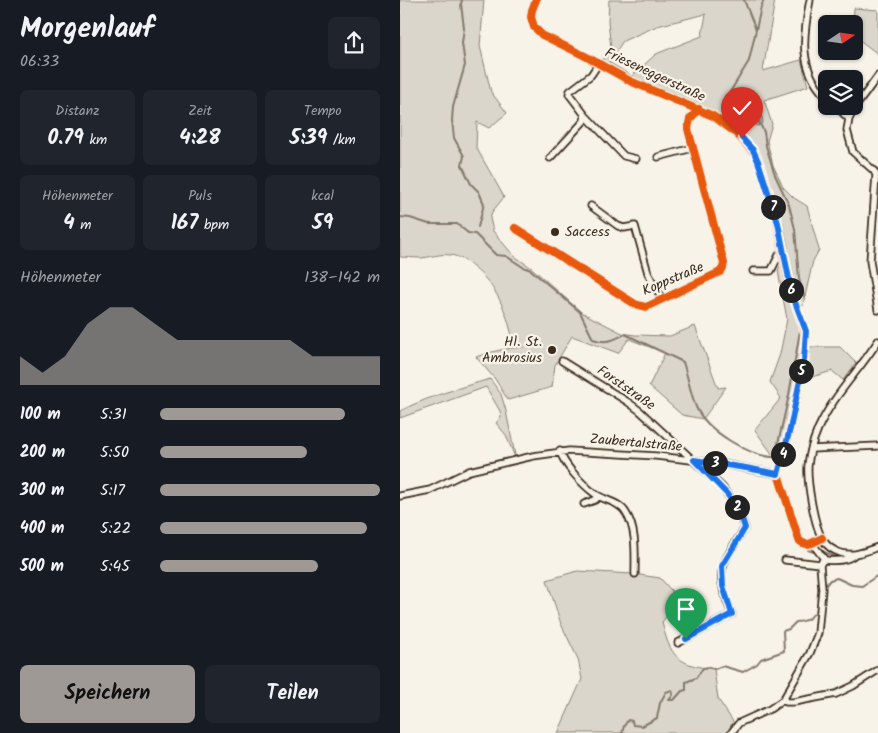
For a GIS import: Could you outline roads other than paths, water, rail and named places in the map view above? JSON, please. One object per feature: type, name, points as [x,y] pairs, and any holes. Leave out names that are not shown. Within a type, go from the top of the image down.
[{"type":"street","name":"Frieseneggerstraße","points":[[536,0],[531,17],[534,27],[539,33],[637,84],[720,120],[755,153],[776,215],[788,279],[805,326],[806,342],[790,429],[778,474]]},
{"type":"street","points":[[810,0],[804,41],[806,63],[818,88]]},
{"type":"street","points":[[599,63],[591,75],[569,93],[585,115],[624,156],[636,159]]},
{"type":"street","points":[[878,76],[849,120],[847,133],[855,155],[876,169],[877,178],[870,261],[878,310]]},
{"type":"street","name":"Koppstraße","points":[[515,228],[635,304],[646,307],[716,274],[723,268],[719,244],[704,193],[688,126],[693,115],[699,110]]},
{"type":"street","points":[[550,158],[584,121],[585,115]]},
{"type":"street","points":[[844,115],[849,120]]},
{"type":"street","points":[[658,157],[694,148]]},
{"type":"street","points":[[591,206],[618,226],[624,228],[635,226],[648,273],[662,299]]},
{"type":"street","points":[[753,272],[771,271],[779,256],[784,252]]},
{"type":"street","points":[[878,341],[819,426],[808,464],[808,479],[814,512],[822,538],[828,546],[844,554],[854,554],[878,547]]},
{"type":"street","name":"Forststraße","points":[[562,362],[633,406],[694,460],[727,494],[740,512],[745,528],[722,566],[723,586],[732,614],[678,643]]},
{"type":"street","points":[[811,449],[878,446]]},
{"type":"street","points":[[560,451],[568,466],[594,493],[620,506],[627,514],[634,535],[636,574]]},
{"type":"street","name":"Zaubertalstraße","points":[[400,495],[430,490],[469,470],[560,451],[647,455],[694,460],[778,474]]},
{"type":"street","points":[[778,474],[799,540],[806,544],[822,538]]},
{"type":"street","points":[[584,504],[591,502],[599,496]]},
{"type":"street","points":[[731,733],[739,723],[770,709],[783,700],[816,642],[822,589],[822,562],[812,543]]},
{"type":"street","points":[[785,560],[822,562],[842,560],[852,557],[854,554]]},
{"type":"street","points":[[783,700],[794,702],[836,694],[878,670]]},
{"type":"waterway","points":[[462,0],[464,28],[462,43],[465,65],[453,107],[452,120],[454,138],[464,156],[462,165],[471,184],[479,192],[484,204],[478,227]]},
{"type":"waterway","points":[[744,0],[756,30]]},
{"type":"waterway","points":[[745,105],[732,97],[730,92],[749,61],[764,0]]},
{"type":"waterway","points":[[759,122],[764,132],[766,146],[775,175],[789,205],[795,229],[799,279],[805,299]]},
{"type":"waterway","points":[[400,217],[429,224],[457,224],[468,233],[475,234],[496,255],[506,256],[531,270],[580,312],[593,339],[613,340],[625,334],[683,362],[696,407],[709,425],[742,448],[754,453],[775,457]]},
{"type":"waterway","points":[[777,448],[789,395],[800,331]]},
{"type":"waterway","points":[[808,550],[814,552]]},
{"type":"waterway","points":[[822,551],[837,558]]},
{"type":"waterway","points":[[825,586],[830,580],[837,578],[852,585],[862,586],[878,575]]},
{"type":"waterway","points":[[622,733],[628,720],[632,721],[633,725],[642,726],[657,718],[660,703],[666,692],[672,690],[673,695],[669,700],[674,700],[682,691],[686,690],[686,682],[696,678],[703,668],[715,669],[722,666],[743,672],[757,664],[761,659],[784,651],[783,631],[789,629],[796,622],[807,620],[816,611]]},
{"type":"place","name":"Saccess","points":[[555,232]]},
{"type":"place","name":"Hl. St. Ambrosius","points":[[552,350]]}]
